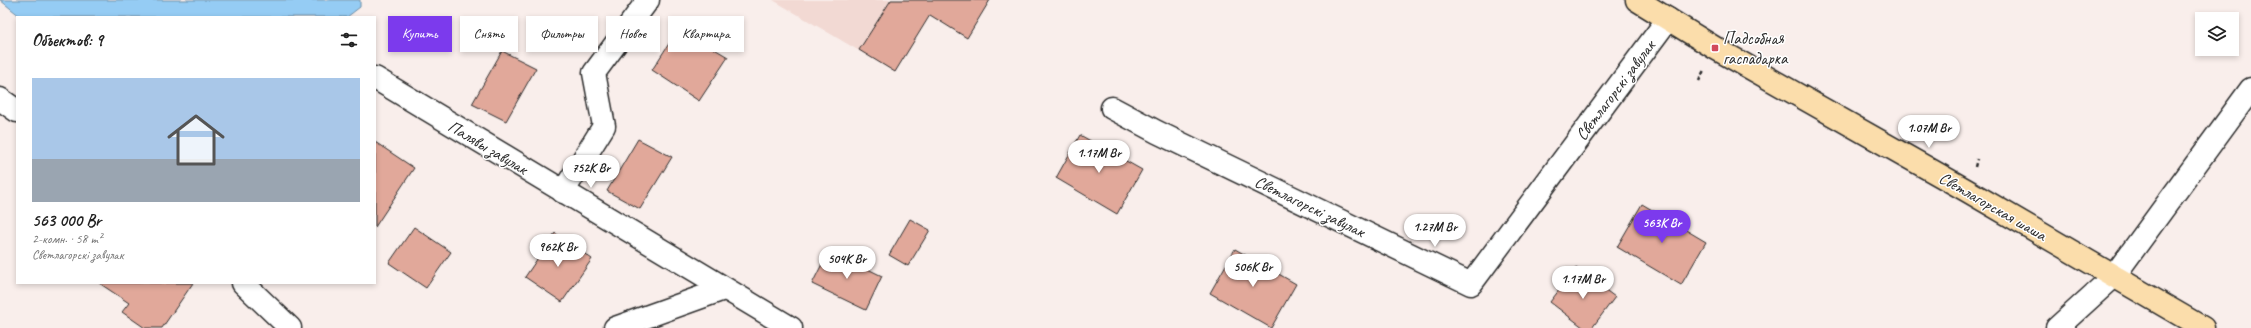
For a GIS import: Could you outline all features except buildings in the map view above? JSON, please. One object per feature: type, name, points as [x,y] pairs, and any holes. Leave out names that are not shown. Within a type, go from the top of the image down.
[{"type":"main road","name":"Светлагорская шаша","points":[[1637,0],[1715,48],[1966,190],[2203,328]]},
{"type":"street","points":[[563,192],[604,126],[594,74],[648,0]]},
{"type":"street","name":"Светлагорскі завулак","points":[[1112,108],[1164,136],[1471,284],[1668,19]]},
{"type":"street","name":"Палявы завулак","points":[[376,79],[791,328]]},
{"type":"street","points":[[2057,328],[2114,276],[2251,89]]},
{"type":"street","points":[[0,99],[16,110]]},
{"type":"street","points":[[244,284],[290,328]]},
{"type":"street","points":[[615,328],[724,289]]},
{"type":"shaded area","points":[[773,0],[990,0],[967,38],[930,15],[895,72]]},
{"type":"water","points":[[0,0],[360,0],[360,7],[348,16],[20,16]]},
{"type":"place","name":"Падсобная гаспадарка","points":[[1715,48]]}]
